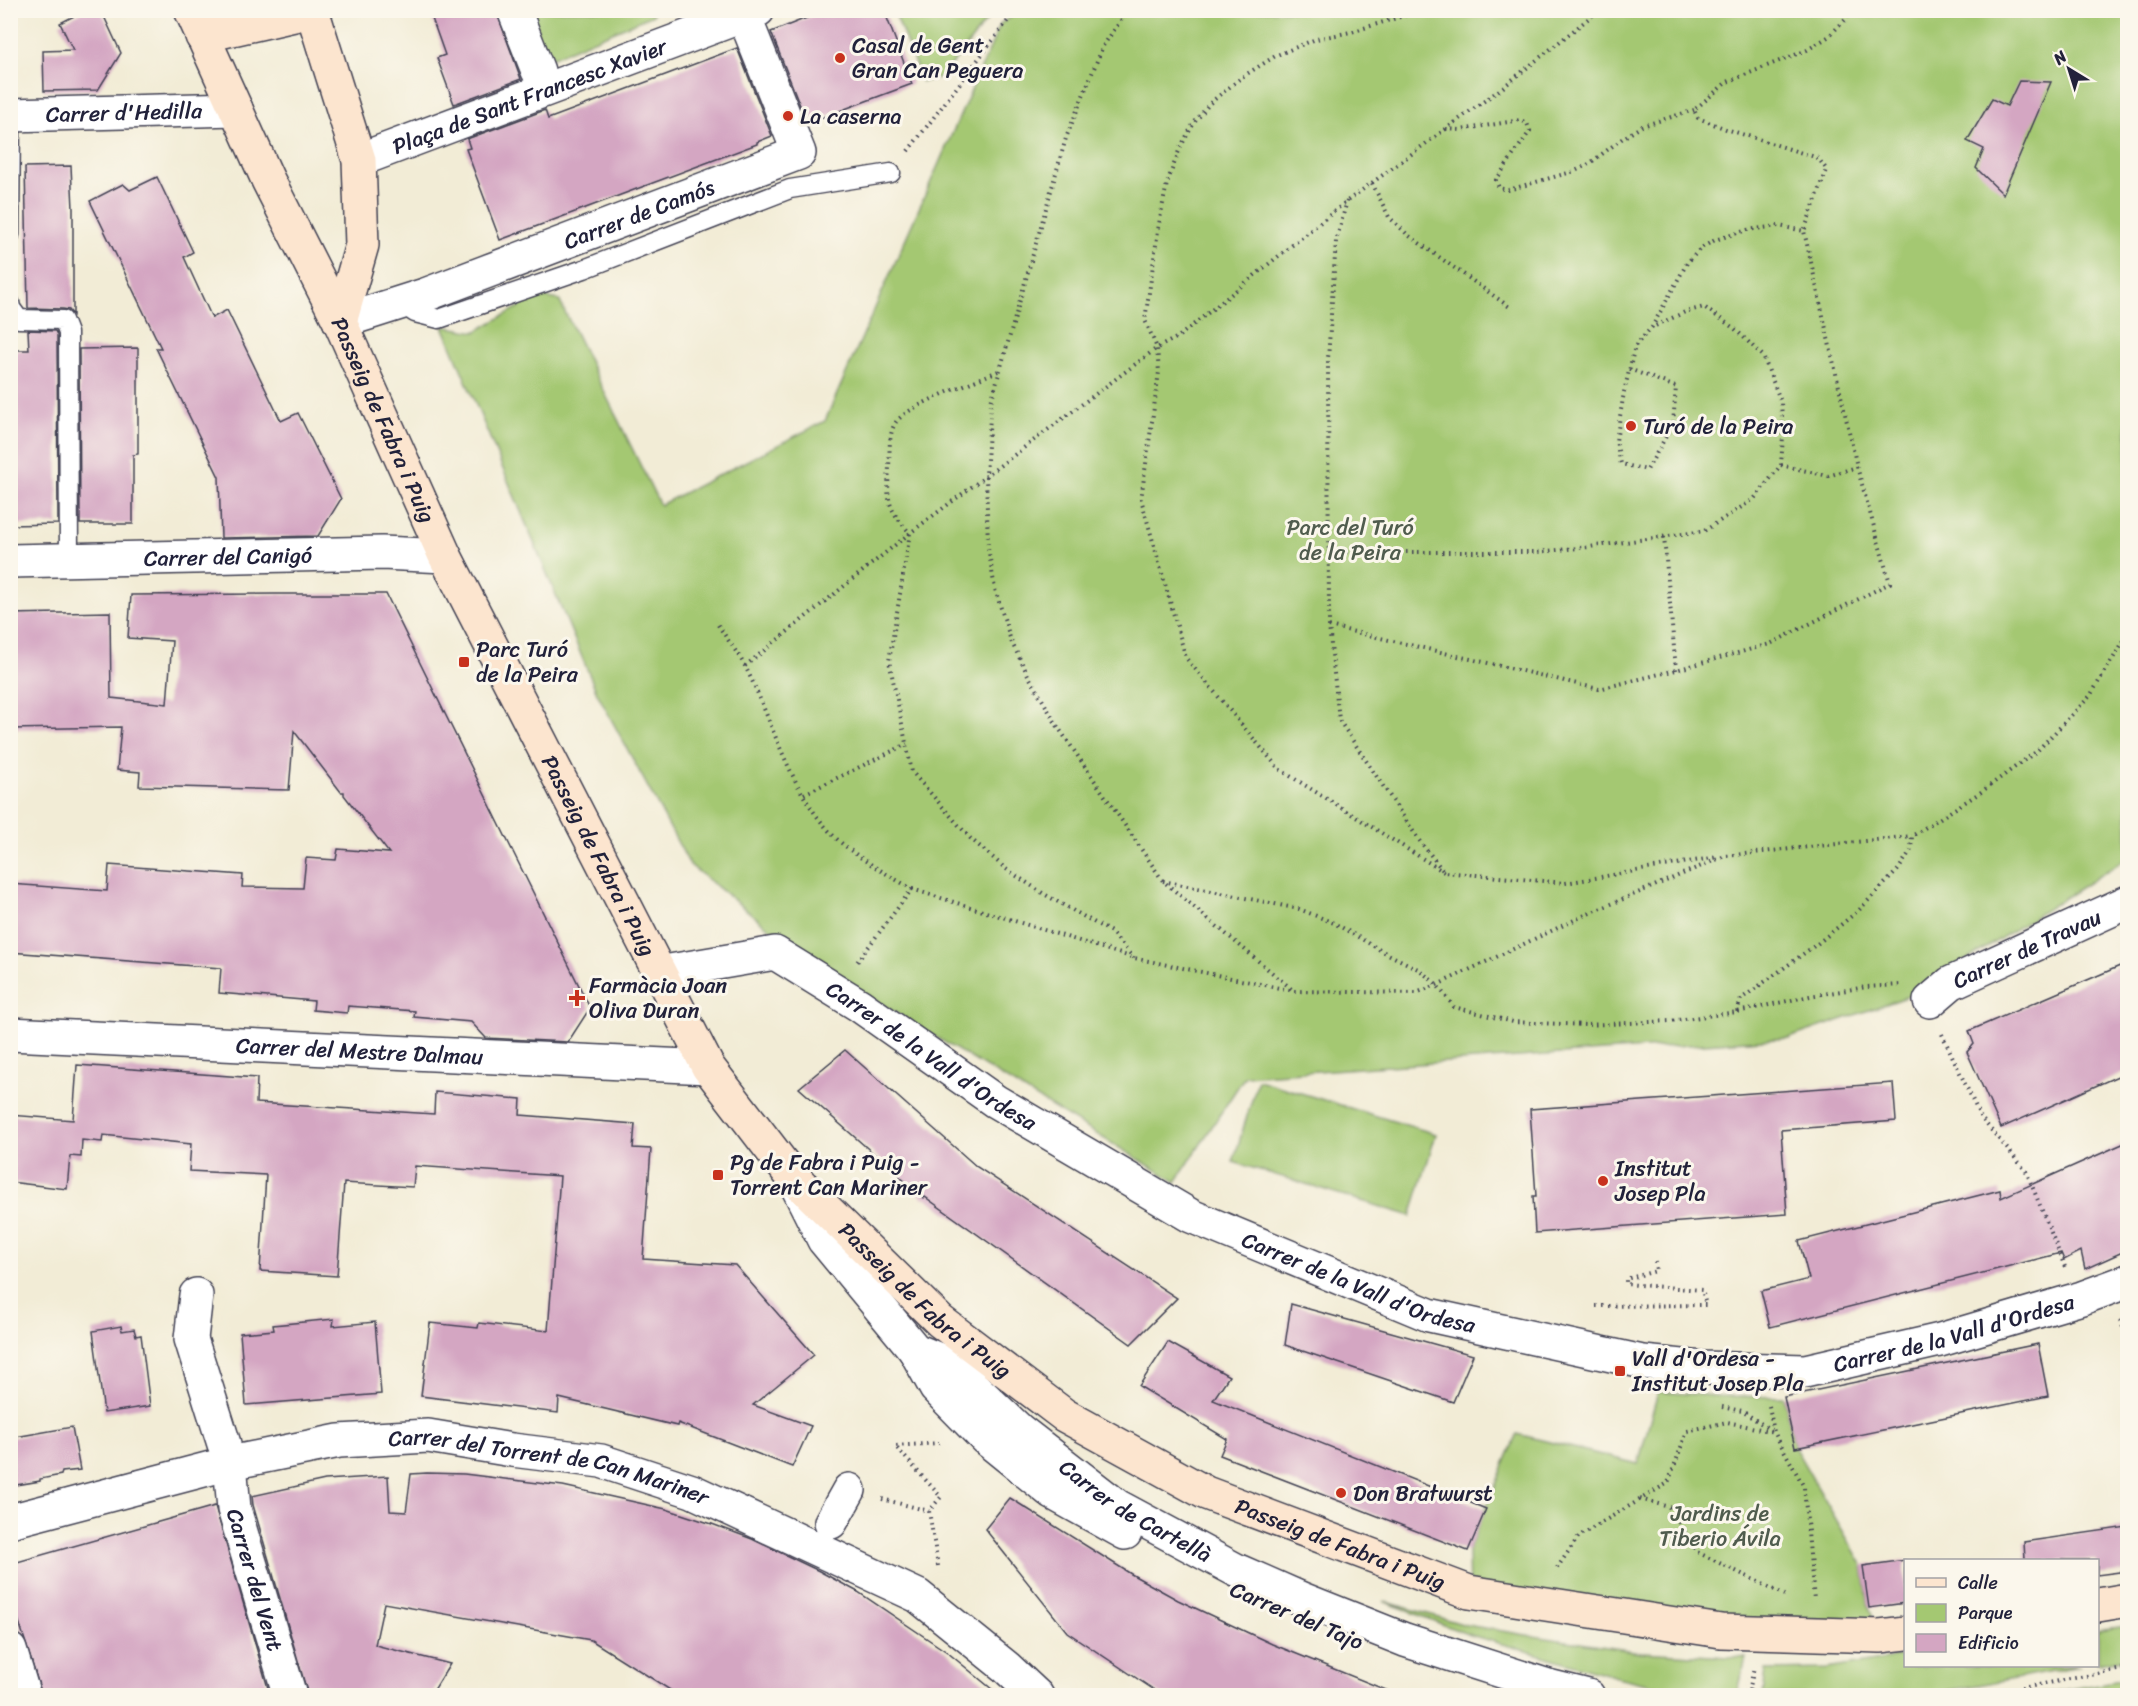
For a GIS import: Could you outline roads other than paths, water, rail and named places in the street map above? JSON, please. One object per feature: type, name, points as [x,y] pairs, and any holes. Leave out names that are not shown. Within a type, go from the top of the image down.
[{"type":"street","name":"Plaça de Sant Francesc Xavier","points":[[514,10],[538,71]]},
{"type":"street","points":[[197,23],[312,11],[359,160],[362,245],[340,322]]},
{"type":"street","name":"Plaça de Sant Francesc Xavier","points":[[359,160],[694,22],[751,13]]},
{"type":"street","name":"Carrer de Camós","points":[[340,322],[425,295],[799,153],[751,13]]},
{"type":"street","name":"Passeig de Fabra i Puig","points":[[197,23],[268,180],[340,322],[445,556],[708,1067],[791,1175],[940,1321],[1064,1415],[1206,1493],[1469,1592],[1721,1631],[1880,1636],[1904,1633]]},
{"type":"street","name":"Carrer d'Hedilla","points":[[11,116],[236,109]]},
{"type":"street","name":"Carrer del Canigó","points":[[10,561],[382,553],[445,556]]},
{"type":"street","name":"Carrer de Travau","points":[[1919,993],[1951,983],[2127,902]]},
{"type":"street","name":"Carrer de la Vall d'Ordesa","points":[[658,973],[775,953],[859,1005],[995,1101],[1191,1216],[1429,1315],[1625,1359],[1702,1368],[1805,1371],[1940,1340],[2082,1298],[2127,1281]]},
{"type":"street","name":"Carrer del Mestre Dalmau","points":[[10,1034],[708,1067]]},
{"type":"street","name":"Carrer de Cartellà","points":[[791,1175],[824,1240],[915,1350],[949,1364],[1019,1430],[1117,1506],[1236,1570],[1405,1640],[1548,1686],[1588,1695]]},
{"type":"street","name":"Carrer del Vent","points":[[196,1295],[191,1339],[227,1453],[234,1509],[290,1695]]},
{"type":"street","name":"Carrer del Tajo","points":[[915,1350],[936,1388],[985,1438],[1053,1492],[1163,1555],[1296,1619],[1503,1695]]},
{"type":"street","name":"Carrer del Torrent de Can Mariner","points":[[10,1521],[227,1453],[339,1441],[428,1436],[512,1450],[601,1461],[692,1491],[918,1596],[1023,1691]]},
{"type":"street","points":[[831,1522],[849,1490]]},
{"type":"street","points":[[2099,1605],[2127,1600]]},
{"type":"street","points":[[10,1650],[24,1695]]},
{"type":"lane","points":[[10,235],[11,116]]},
{"type":"lane","points":[[400,303],[415,313],[439,319],[584,269],[790,189],[891,173]]},
{"type":"lane","points":[[10,302],[11,308],[20,319],[63,320],[68,333],[69,560]]},
{"type":"place","name":"Casal de Gent Gran Can Peguera","points":[[840,58]]},
{"type":"place","name":"La caserna","points":[[788,116]]},
{"type":"place","name":"Turó de la Peira","points":[[1631,426]]},
{"type":"place","name":"Parc Turó de la Peira","points":[[464,662]]},
{"type":"place","name":"Farmàcia Joan Oliva Duran","points":[[577,998]]},
{"type":"place","name":"Pg de Fabra i Puig - Torrent Can Mariner","points":[[718,1175]]},
{"type":"place","name":"Institut Josep Pla","points":[[1603,1181]]},
{"type":"place","name":"Vall d'Ordesa - Institut Josep Pla","points":[[1620,1371]]},
{"type":"place","name":"Don Bratwurst","points":[[1341,1493]]},
{"type":"park label","name":"Parc del Turó de la Peira","points":[[1350,540]]},
{"type":"park label","name":"Jardins de Tiberio Ávila","points":[[1720,1526]]}]
